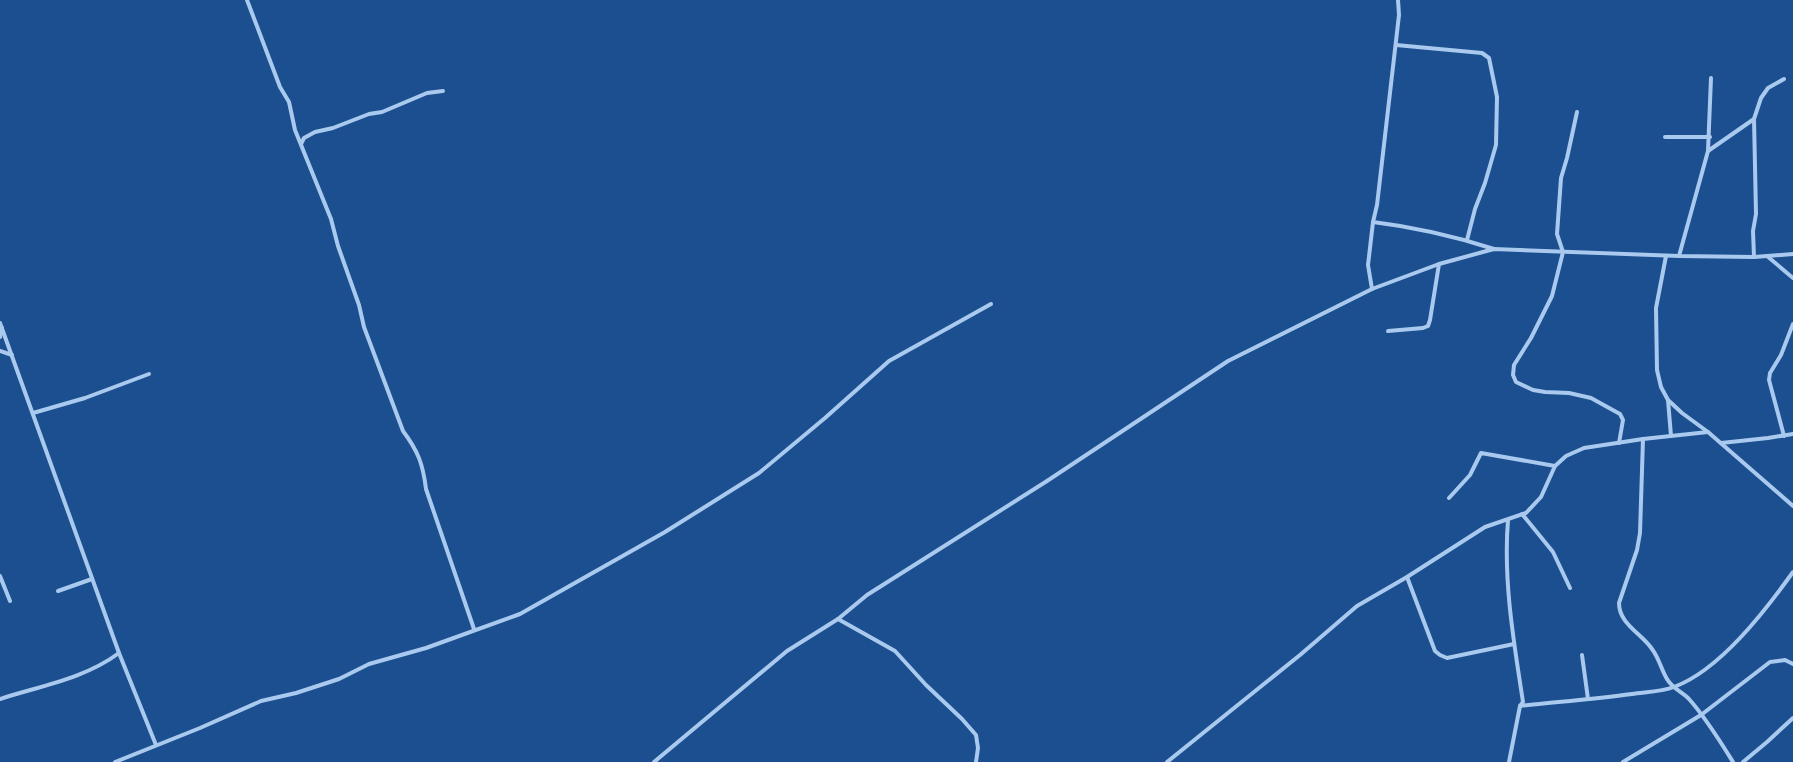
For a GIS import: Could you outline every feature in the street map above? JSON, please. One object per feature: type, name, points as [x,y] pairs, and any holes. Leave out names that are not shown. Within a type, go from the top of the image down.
[{"type":"street","points":[[247,0],[280,87],[289,102],[301,144],[331,219],[338,246],[359,305],[364,326],[403,431],[412,442],[423,466],[426,489],[474,629]]},
{"type":"street","points":[[1372,289],[1368,266],[1373,222],[1377,205],[1396,45],[1399,15],[1398,0]]},
{"type":"street","points":[[1396,45],[1482,53],[1489,58],[1497,97],[1496,145],[1485,183],[1475,209],[1467,240]]},
{"type":"street","points":[[1679,256],[1708,151],[1710,137],[1711,78]]},
{"type":"street","points":[[1754,257],[1753,231],[1756,214],[1754,119],[1761,98],[1768,88],[1784,79]]},
{"type":"street","points":[[301,144],[304,138],[315,132],[333,128],[369,114],[382,112],[427,93],[443,91]]},
{"type":"street","points":[[1577,112],[1561,178],[1557,234],[1563,252],[1552,296],[1531,338],[1514,365],[1514,379],[1516,382],[1533,390],[1569,393],[1591,398],[1620,414],[1623,420],[1619,443]]},
{"type":"street","points":[[1708,151],[1754,119]]},
{"type":"street","points":[[1665,137],[1710,137]]},
{"type":"street","points":[[1373,222],[1405,226],[1467,240],[1494,249],[1666,256],[1754,257],[1793,254]]},
{"type":"street","points":[[654,762],[787,651],[838,619],[867,595],[1047,481],[1228,361],[1372,289],[1439,264],[1494,249]]},
{"type":"street","points":[[1666,256],[1656,308],[1657,370],[1661,387],[1668,400],[1721,443],[1793,506]]},
{"type":"street","points":[[1767,256],[1793,278]]},
{"type":"street","points":[[1388,332],[1423,328],[1428,326],[1439,264]]},
{"type":"street","points":[[115,762],[200,728],[261,701],[296,694],[339,679],[369,664],[426,648],[474,629],[520,614],[665,532],[752,477],[825,418],[889,361],[991,304]]},
{"type":"street","points":[[0,323],[119,653],[156,745]]},
{"type":"street","points":[[1784,436],[1769,380],[1770,373],[1781,355],[1793,324]]},
{"type":"street","points":[[0,338],[2,328]]},
{"type":"street","points":[[0,351],[12,356]]},
{"type":"street","points":[[33,414],[85,398],[149,374]]},
{"type":"street","points":[[1668,400],[1671,436]]},
{"type":"street","points":[[1168,762],[1300,656],[1357,606],[1408,577],[1485,527],[1526,513],[1541,497],[1554,466],[1566,456],[1584,448],[1643,439],[1708,432]]},
{"type":"street","points":[[1721,443],[1793,434]]},
{"type":"street","points":[[1643,439],[1640,533],[1637,550],[1619,603],[1619,609],[1621,615],[1631,627],[1652,648],[1662,664],[1667,679],[1674,687],[1687,697],[1734,762]]},
{"type":"street","points":[[1449,498],[1470,475],[1481,453],[1554,466]]},
{"type":"street","points":[[1522,514],[1553,552],[1570,588]]},
{"type":"street","points":[[1508,520],[1505,551],[1514,644],[1523,702],[1520,706],[1509,762]]},
{"type":"street","points":[[1520,706],[1588,699],[1674,687],[1697,674],[1717,660],[1751,625],[1793,572]]},
{"type":"street","points":[[0,576],[10,601]]},
{"type":"street","points":[[1408,577],[1435,651],[1440,656],[1447,658],[1514,644]]},
{"type":"street","points":[[58,591],[92,579]]},
{"type":"street","points":[[838,619],[895,651],[926,685],[962,720],[976,735],[978,748],[976,762]]},
{"type":"street","points":[[0,699],[75,676],[104,664],[119,653]]},
{"type":"street","points":[[1582,655],[1588,699]]},
{"type":"street","points":[[1623,762],[1701,715],[1770,662],[1785,660],[1793,664]]},
{"type":"street","points":[[1743,762],[1793,718]]}]
